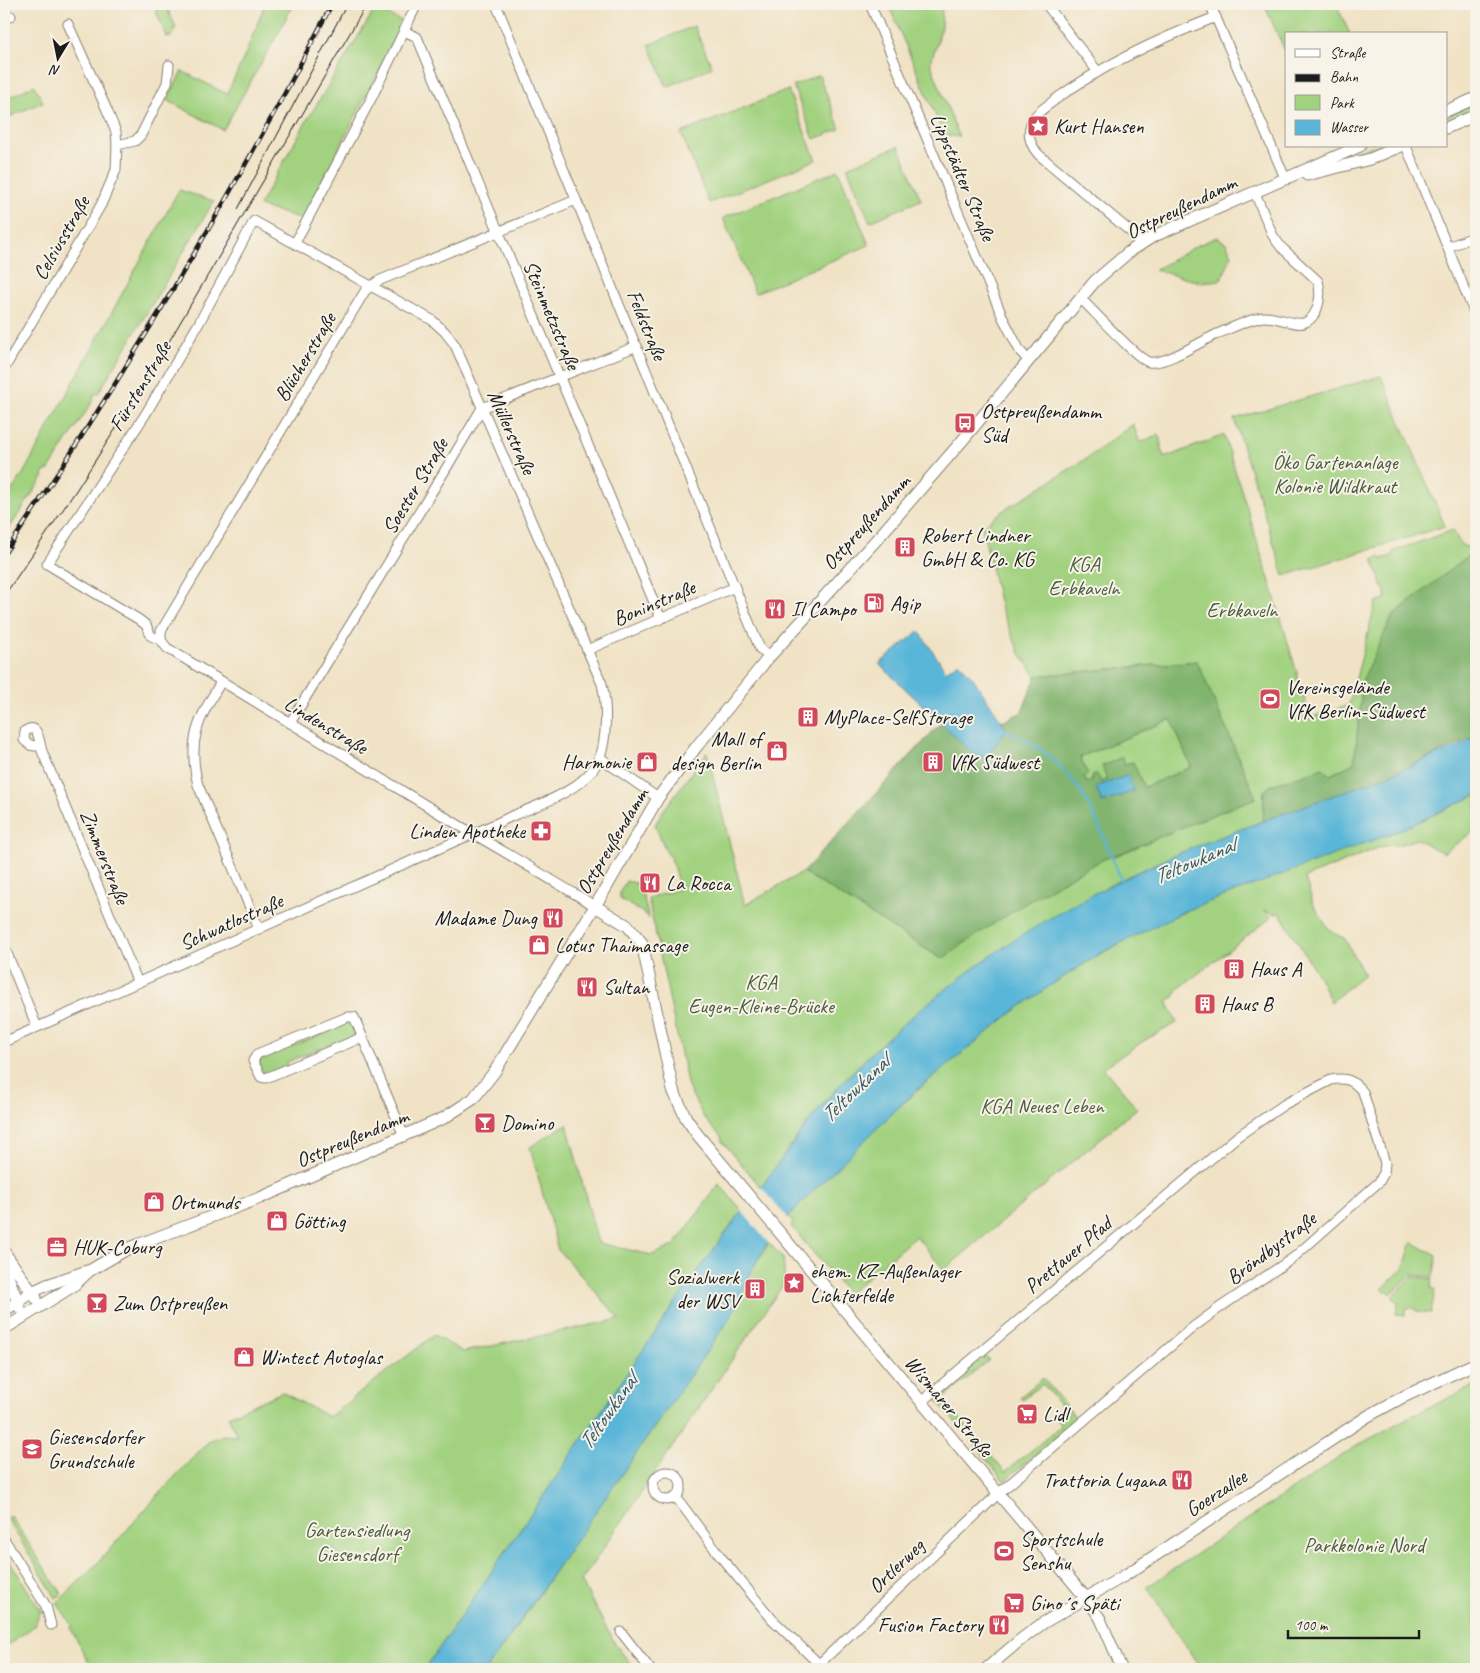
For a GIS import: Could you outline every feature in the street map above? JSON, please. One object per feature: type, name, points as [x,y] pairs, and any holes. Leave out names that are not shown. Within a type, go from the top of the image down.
[{"type":"main road","points":[[1448,110],[1476,98]]},
{"type":"main road","points":[[1448,127],[1476,115]]},
{"type":"main road","points":[[1333,163],[1357,148]]},
{"type":"main road","points":[[1333,163],[1370,159],[1396,148]]},
{"type":"main road","name":"Ostpreußendamm","points":[[4,1329],[73,1286],[89,1271],[140,1242],[260,1198],[452,1114],[473,1099],[499,1065],[658,798],[697,746],[769,657],[962,441],[1095,281],[1113,264],[1140,244],[1184,222],[1333,163]]},
{"type":"main road","name":"Wismarer Straße","points":[[595,906],[628,926],[640,940],[646,956],[673,1090],[680,1107],[698,1134],[1086,1598]]},
{"type":"main road","points":[[4,1252],[41,1306]]},
{"type":"main road","points":[[4,1266],[25,1316]]},
{"type":"main road","name":"Ostpreußendamm","points":[[4,1311],[32,1292],[89,1271]]},
{"type":"main road","name":"Goerzallee","points":[[986,1669],[1043,1623],[1143,1563],[1368,1416],[1403,1396],[1476,1363]]},
{"type":"street","points":[[294,243],[372,99],[417,4]]},
{"type":"street","name":"Feldstraße","points":[[496,4],[760,649],[769,657]]},
{"type":"street","name":"Lippstädter Straße","points":[[870,4],[1003,318],[1020,352],[1028,360]]},
{"type":"street","points":[[1046,4],[1098,72]]},
{"type":"street","points":[[1210,4],[1286,180]]},
{"type":"street","points":[[1140,244],[1132,233],[1032,148],[1028,135],[1030,126],[1039,112],[1067,91],[1098,72],[1143,48],[1216,17]]},
{"type":"street","name":"Celsiusstraße","points":[[4,368],[101,205],[116,170],[116,132],[68,24]]},
{"type":"street","name":"Steinmetzstraße","points":[[404,31],[416,37],[661,619]]},
{"type":"street","points":[[117,145],[135,141],[141,134],[167,84],[169,65]]},
{"type":"street","points":[[1407,148],[1476,317]]},
{"type":"street","name":"Ostpreußendamm","points":[[1080,298],[1136,354],[1149,362],[1167,359],[1259,317],[1270,316],[1298,324],[1308,321],[1319,303],[1320,289],[1318,282],[1280,247],[1273,236],[1255,193]]},
{"type":"street","points":[[370,286],[576,200]]},
{"type":"street","name":"Müllerstraße","points":[[254,221],[432,320],[456,345],[602,684],[604,693],[604,729],[599,758],[589,772],[576,785],[561,795],[473,834]]},
{"type":"street","name":"Fürstenstraße","points":[[47,564],[145,415],[174,367],[254,221]]},
{"type":"street","points":[[1448,248],[1476,236]]},
{"type":"street","name":"Blücherstraße","points":[[161,640],[161,631],[365,291],[370,286]]},
{"type":"street","points":[[482,408],[637,346]]},
{"type":"street","name":"Soester Straße","points":[[290,723],[482,408]]},
{"type":"street","name":"Lindenstraße","points":[[47,564],[138,619],[146,625],[154,638],[161,640],[167,648],[221,682],[595,906]]},
{"type":"street","name":"Boninstraße","points":[[587,650],[735,587]]},
{"type":"street","points":[[221,682],[198,724],[193,747],[194,772],[259,929]]},
{"type":"street","name":"Zimmerstraße","points":[[40,744],[138,983]]},
{"type":"street","points":[[599,758],[658,798]]},
{"type":"street","name":"Schwatlostraße","points":[[4,1042],[473,834]]},
{"type":"street","points":[[4,946],[37,1027]]},
{"type":"street","points":[[362,1037],[266,1078],[260,1078],[253,1061],[257,1054],[347,1017],[354,1017],[404,1136]]},
{"type":"street","name":"Bröndbystraße","points":[[998,1494],[1192,1328],[1293,1258],[1379,1182],[1384,1173],[1385,1163],[1363,1092],[1348,1079],[1331,1080],[1268,1114],[1238,1136]]},
{"type":"street","name":"Prettauer Pfad","points":[[921,1402],[1238,1136]]},
{"type":"street","name":"Ortlerweg","points":[[676,1496],[720,1556],[772,1619],[817,1667],[998,1494]]},
{"type":"street","points":[[4,1539],[46,1606],[51,1625]]},
{"type":"street","points":[[1086,1598],[1100,1618],[1122,1669]]},
{"type":"street","points":[[620,1632],[650,1669]]},
{"type":"green space","points":[[165,4],[176,27],[171,37],[167,37],[155,9]]},
{"type":"green space","points":[[265,4],[293,4],[223,130],[167,100],[182,71],[227,94]]},
{"type":"green space","points":[[888,4],[941,4],[942,19],[940,33],[930,62],[959,137],[944,135]]},
{"type":"green space","points":[[1264,4],[1336,4],[1349,32],[1285,32],[1285,51]]},
{"type":"green space","points":[[375,9],[404,22],[303,219],[259,206],[306,122]]},
{"type":"green space","points":[[694,26],[712,67],[667,87],[649,45]]},
{"type":"green space","points":[[819,75],[840,129],[814,139],[793,86]]},
{"type":"green space","points":[[34,85],[43,102],[4,119],[4,100]]},
{"type":"green space","points":[[788,90],[816,160],[709,203],[681,133]]},
{"type":"green space","points":[[1476,103],[1476,110],[1448,121],[1448,115]]},
{"type":"green space","points":[[899,146],[921,200],[870,222],[847,167]]},
{"type":"green space","points":[[1365,148],[1386,148],[1366,156],[1342,161],[1343,157]]},
{"type":"green space","points":[[838,170],[869,245],[755,293],[723,218]]},
{"type":"green space","points":[[179,190],[214,201],[98,394],[96,393],[48,471],[46,470],[44,476],[4,536],[4,502],[23,474]]},
{"type":"green space","points":[[1217,237],[1226,243],[1232,255],[1221,280],[1200,282],[1155,270],[1196,246]]},
{"type":"green space","name":"Öko Gartenanlage Kolonie Wildkraut","points":[[1381,376],[1445,526],[1284,576],[1234,419]]},
{"type":"green space","points":[[1133,424],[1140,443],[1159,434],[1164,458],[1224,435],[1310,718],[1349,705],[1376,602],[1387,598],[1373,560],[1380,556],[1382,559],[1392,556],[1394,551],[1453,530],[1461,545],[1476,550],[1476,555],[1469,555],[1363,679],[1355,763],[1330,775],[1264,791],[1263,821],[1168,858],[1111,885],[1026,933],[985,960],[946,989],[872,1052],[818,1110],[763,1185],[760,1186],[704,1118],[688,1087],[648,898],[680,889],[671,858],[655,825],[663,811],[707,752],[745,905],[803,872],[942,959],[990,925],[1057,883],[1103,859],[1118,855],[1255,798],[1197,661],[1036,676],[1020,654],[1000,606],[982,527],[1004,510],[1089,457]]},
{"type":"green space","points":[[1469,555],[1476,555],[1476,736],[1369,784],[1263,821],[1264,791],[1271,785],[1323,768],[1330,775],[1354,763],[1363,679],[1393,615]]},
{"type":"green space","points":[[1197,661],[1256,798],[1100,861],[1020,907],[942,959],[803,872],[939,725],[1006,720],[1022,712],[1036,676]],"holes":[[[1171,719],[1191,767],[1144,787],[1133,762],[1125,764],[1122,757],[1102,766],[1107,779],[1101,782],[1097,774],[1091,776],[1092,780],[1087,783],[1084,777],[1088,774],[1080,757]]]},
{"type":"green space","points":[[1171,719],[1192,767],[1143,788],[1133,762],[1125,764],[1122,757],[1112,774],[1106,779],[1101,782],[1087,783],[1080,757]]},
{"type":"green space","name":"KGA Neues Leben","points":[[1476,795],[1476,830],[1443,853],[1417,839],[1401,844],[1380,847],[1305,878],[1313,904],[1327,927],[1335,934],[1344,938],[1364,974],[1331,1002],[1319,977],[1279,912],[1276,914],[1264,910],[1272,917],[1178,989],[1174,997],[1167,1001],[1177,1023],[1145,1040],[1103,1068],[1137,1108],[944,1270],[916,1236],[848,1294],[791,1226],[793,1223],[788,1217],[827,1176],[911,1096],[954,1058],[1000,1022],[1047,988],[1095,957],[1145,930],[1207,902],[1397,831]]},
{"type":"green space","points":[[626,881],[640,884],[649,919],[642,912],[620,899],[620,892]]},
{"type":"green space","points":[[348,1021],[351,1022],[356,1035],[332,1047],[328,1045],[287,1062],[286,1067],[266,1074],[261,1069],[259,1056],[278,1048],[282,1050],[322,1034],[325,1029]]},
{"type":"green space","name":"Gartensiedlung Giesensdorf","points":[[567,1124],[598,1243],[652,1255],[674,1246],[719,1184],[742,1210],[425,1669],[92,1669],[71,1629],[72,1625],[57,1603],[94,1567],[209,1441],[223,1435],[237,1436],[228,1416],[282,1392],[329,1417],[434,1335],[463,1352],[620,1319],[558,1250],[530,1147]]},
{"type":"green space","points":[[1412,1242],[1437,1256],[1433,1277],[1411,1275],[1391,1294],[1387,1290],[1385,1292],[1382,1289],[1404,1267]]},
{"type":"green space","points":[[769,1243],[783,1258],[785,1282],[581,1581],[615,1644],[635,1669],[487,1669],[535,1601]]},
{"type":"green space","points":[[1412,1277],[1433,1279],[1431,1289],[1435,1290],[1431,1313],[1417,1311],[1411,1307],[1406,1309],[1405,1315],[1396,1314],[1398,1303],[1392,1297]]},
{"type":"green space","points":[[986,1356],[989,1360],[943,1399],[967,1427],[962,1430],[935,1398]]},
{"type":"green space","points":[[1043,1378],[1077,1419],[1004,1481],[972,1441],[975,1437],[1005,1472],[1061,1426],[1054,1417],[1063,1409],[1043,1384],[1022,1400],[1020,1397]]},
{"type":"green space","name":"Parkkolonie Nord","points":[[1476,1385],[1476,1669],[1201,1669],[1147,1587],[1355,1447],[1407,1418]]},
{"type":"green space","points":[[11,1516],[62,1594],[56,1598],[7,1518]]},
{"type":"green space","points":[[4,1552],[41,1611],[34,1626],[4,1648]]},
{"type":"water","points":[[919,631],[946,671],[959,662],[973,678],[1002,722],[1006,730],[986,757],[975,755],[879,664]]},
{"type":"water","name":"Teltowkanal","points":[[1476,736],[1476,795],[1400,830],[1185,911],[1101,953],[1013,1012],[913,1093],[808,1196],[788,1217],[767,1244],[754,1266],[730,1318],[487,1669],[425,1669],[684,1290],[760,1186],[763,1185],[809,1122],[839,1086],[909,1019],[986,959],[1069,907],[1111,885],[1194,847],[1387,776],[1460,746]]},
{"type":"water","points":[[1128,775],[1134,791],[1102,803],[1096,787]]},
{"type":"pier","points":[[758,1184],[789,1219],[770,1245],[740,1209]]},
{"type":"waterway","points":[[1006,730],[1044,752],[1075,783],[1093,814],[1122,882]]},
{"type":"tram line","points":[[238,209],[347,4]]},
{"type":"tram line","points":[[4,596],[75,492],[140,391],[367,4]]},
{"type":"railway","points":[[4,554],[92,420],[176,284],[217,215],[332,4]]},
{"type":"place","name":"Kurt Hansen","points":[[1038,126]]},
{"type":"place","name":"Ostpreußendamm Süd","points":[[965,423]]},
{"type":"place","name":"Robert Lindner GmbH & Co. KG","points":[[905,547]]},
{"type":"place","name":"Agip","points":[[874,603]]},
{"type":"place","name":"Il Campo","points":[[775,609]]},
{"type":"place","name":"Vereinsgelände VfK Berlin-Südwest","points":[[1270,699]]},
{"type":"place","name":"MyPlace-SelfStorage","points":[[808,717]]},
{"type":"place","name":"Mall of design Berlin","points":[[777,751]]},
{"type":"place","name":"Harmonie","points":[[647,762]]},
{"type":"place","name":"VfK Südwest","points":[[933,762]]},
{"type":"place","name":"Linden Apotheke","points":[[541,831]]},
{"type":"place","name":"La Rocca","points":[[650,883]]},
{"type":"place","name":"Madame Dung","points":[[553,918]]},
{"type":"place","name":"Lotus Thaimassage","points":[[539,945]]},
{"type":"place","name":"Haus A","points":[[1234,969]]},
{"type":"place","name":"Sultan","points":[[587,987]]},
{"type":"place","name":"Haus B","points":[[1205,1004]]},
{"type":"place","name":"Domino","points":[[485,1123]]},
{"type":"place","name":"Ortmunds","points":[[154,1202]]},
{"type":"place","name":"Götting","points":[[277,1221]]},
{"type":"place","name":"HUK-Coburg","points":[[57,1247]]},
{"type":"place","name":"ehem. KZ-Außenlager Lichterfelde","points":[[794,1283]]},
{"type":"place","name":"Sozialwerk der WSV","points":[[755,1289]]},
{"type":"place","name":"Zum Ostpreußen","points":[[97,1303]]},
{"type":"place","name":"Wintect Autoglas","points":[[244,1357]]},
{"type":"place","name":"Lidl","points":[[1027,1414]]},
{"type":"place","name":"Giesensdorfer Grundschule","points":[[32,1449]]},
{"type":"place","name":"Trattoria Lugana","points":[[1182,1480]]},
{"type":"place","name":"Sportschule Senshu","points":[[1004,1551]]},
{"type":"place","name":"Gino´s Späti","points":[[1014,1603]]},
{"type":"place","name":"Fusion Factory","points":[[999,1625]]},
{"type":"park label","name":"KGA Erbkaveln","points":[[1084,576]]},
{"type":"park label","name":"Erbkaveln","points":[[1242,610]]},
{"type":"park label","name":"KGA Eugen-Kleine-Brücke","points":[[761,994]]}]
